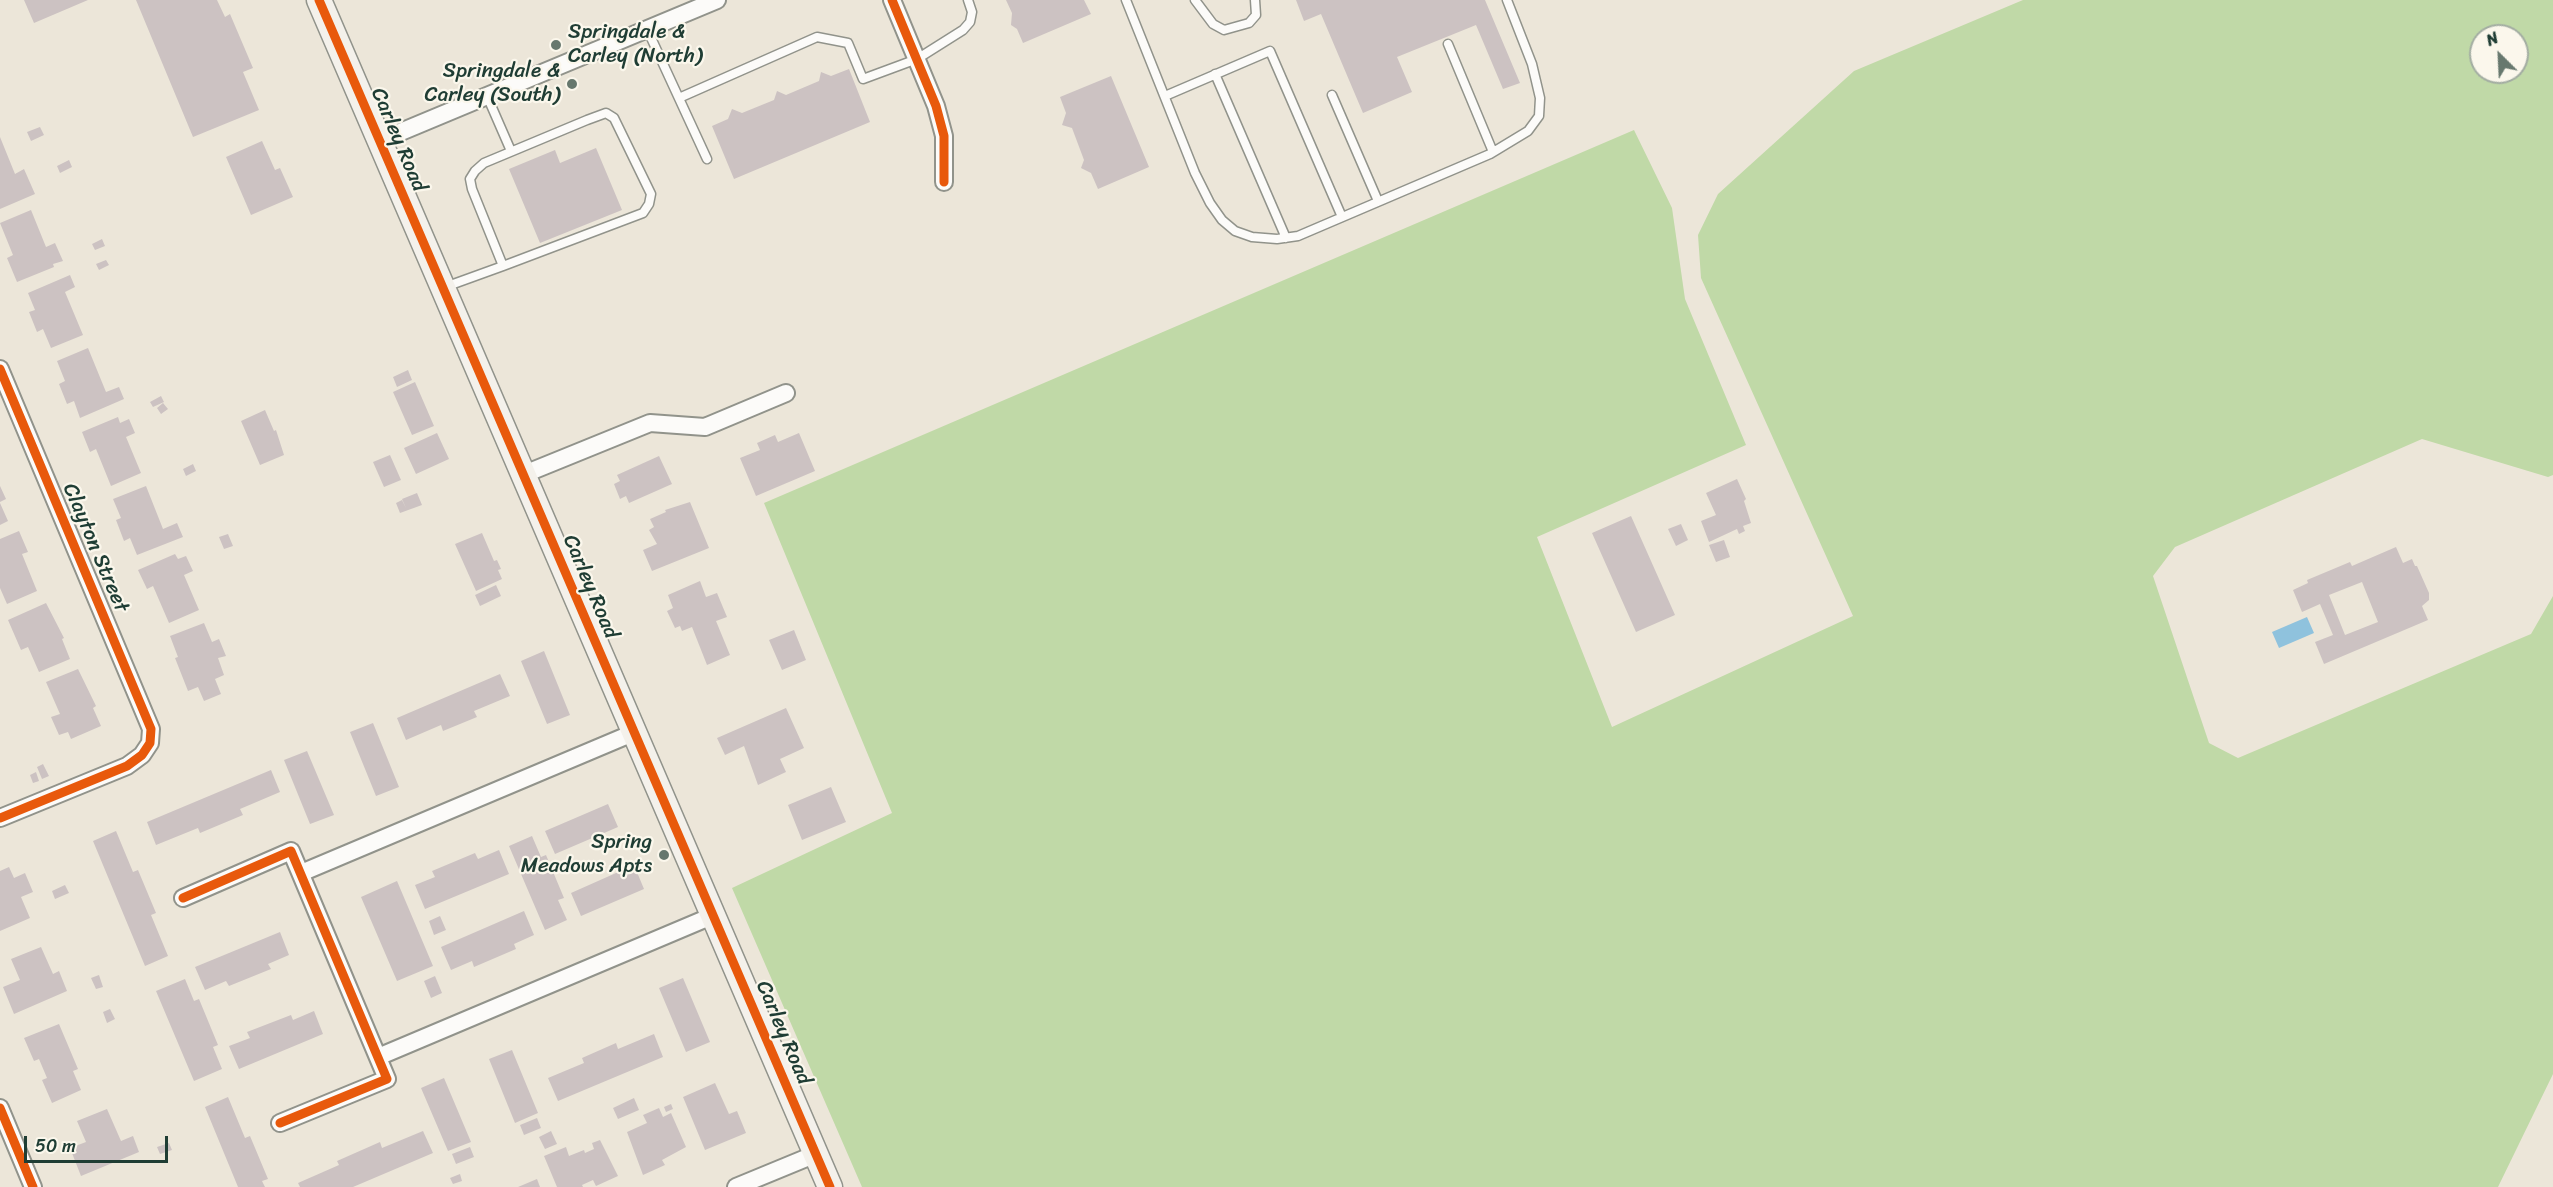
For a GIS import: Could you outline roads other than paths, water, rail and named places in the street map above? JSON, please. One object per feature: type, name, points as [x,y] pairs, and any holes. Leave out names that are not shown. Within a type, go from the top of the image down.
[{"type":"street","name":"Carley Road","points":[[319,0],[830,1187]]},
{"type":"street","points":[[379,141],[717,0]]},
{"type":"street","points":[[892,0],[936,106],[944,136],[944,182]]},
{"type":"street","name":"Clayton Street","points":[[0,369],[151,729],[150,742],[142,755],[127,766],[0,818]]},
{"type":"street","points":[[522,475],[650,423],[705,427],[786,393]]},
{"type":"street","points":[[301,873],[633,733]]},
{"type":"street","points":[[183,898],[291,851],[301,873],[387,1079],[280,1123]]},
{"type":"street","points":[[378,1057],[712,916]]},
{"type":"street","points":[[0,1108],[33,1187]]},
{"type":"street","points":[[736,1187],[816,1154]]},
{"type":"lane","points":[[679,98],[817,37],[848,43],[863,79],[917,59],[963,30],[970,22],[972,12],[968,0]]},
{"type":"lane","points":[[1126,0],[1195,173],[1210,203],[1222,220],[1235,231],[1252,237],[1286,238],[1298,236],[1493,152],[1528,131],[1539,116],[1540,98],[1532,64],[1507,0]]},
{"type":"lane","points":[[1195,0],[1213,24],[1224,30],[1249,23],[1256,15],[1255,0]]},
{"type":"lane","points":[[647,29],[707,159]]},
{"type":"lane","points":[[1448,44],[1493,152]]},
{"type":"lane","points":[[1165,96],[1270,51],[1342,217]]},
{"type":"lane","points":[[1215,74],[1286,238]]},
{"type":"lane","points":[[1332,95],[1378,201]]},
{"type":"lane","points":[[487,96],[511,151]]},
{"type":"lane","points":[[442,289],[503,266],[643,213],[649,204],[651,194],[615,118],[606,113],[511,151],[484,163],[470,179],[503,266]]},
{"type":"water","points":[[2307,617],[2314,633],[2279,648],[2272,632]]},
{"type":"place","name":"Springdale & Carley (North)","points":[[556,45]]},
{"type":"place","name":"Springdale & Carley (South)","points":[[572,84]]},
{"type":"place","name":"Spring Meadows Apts","points":[[664,855]]}]
